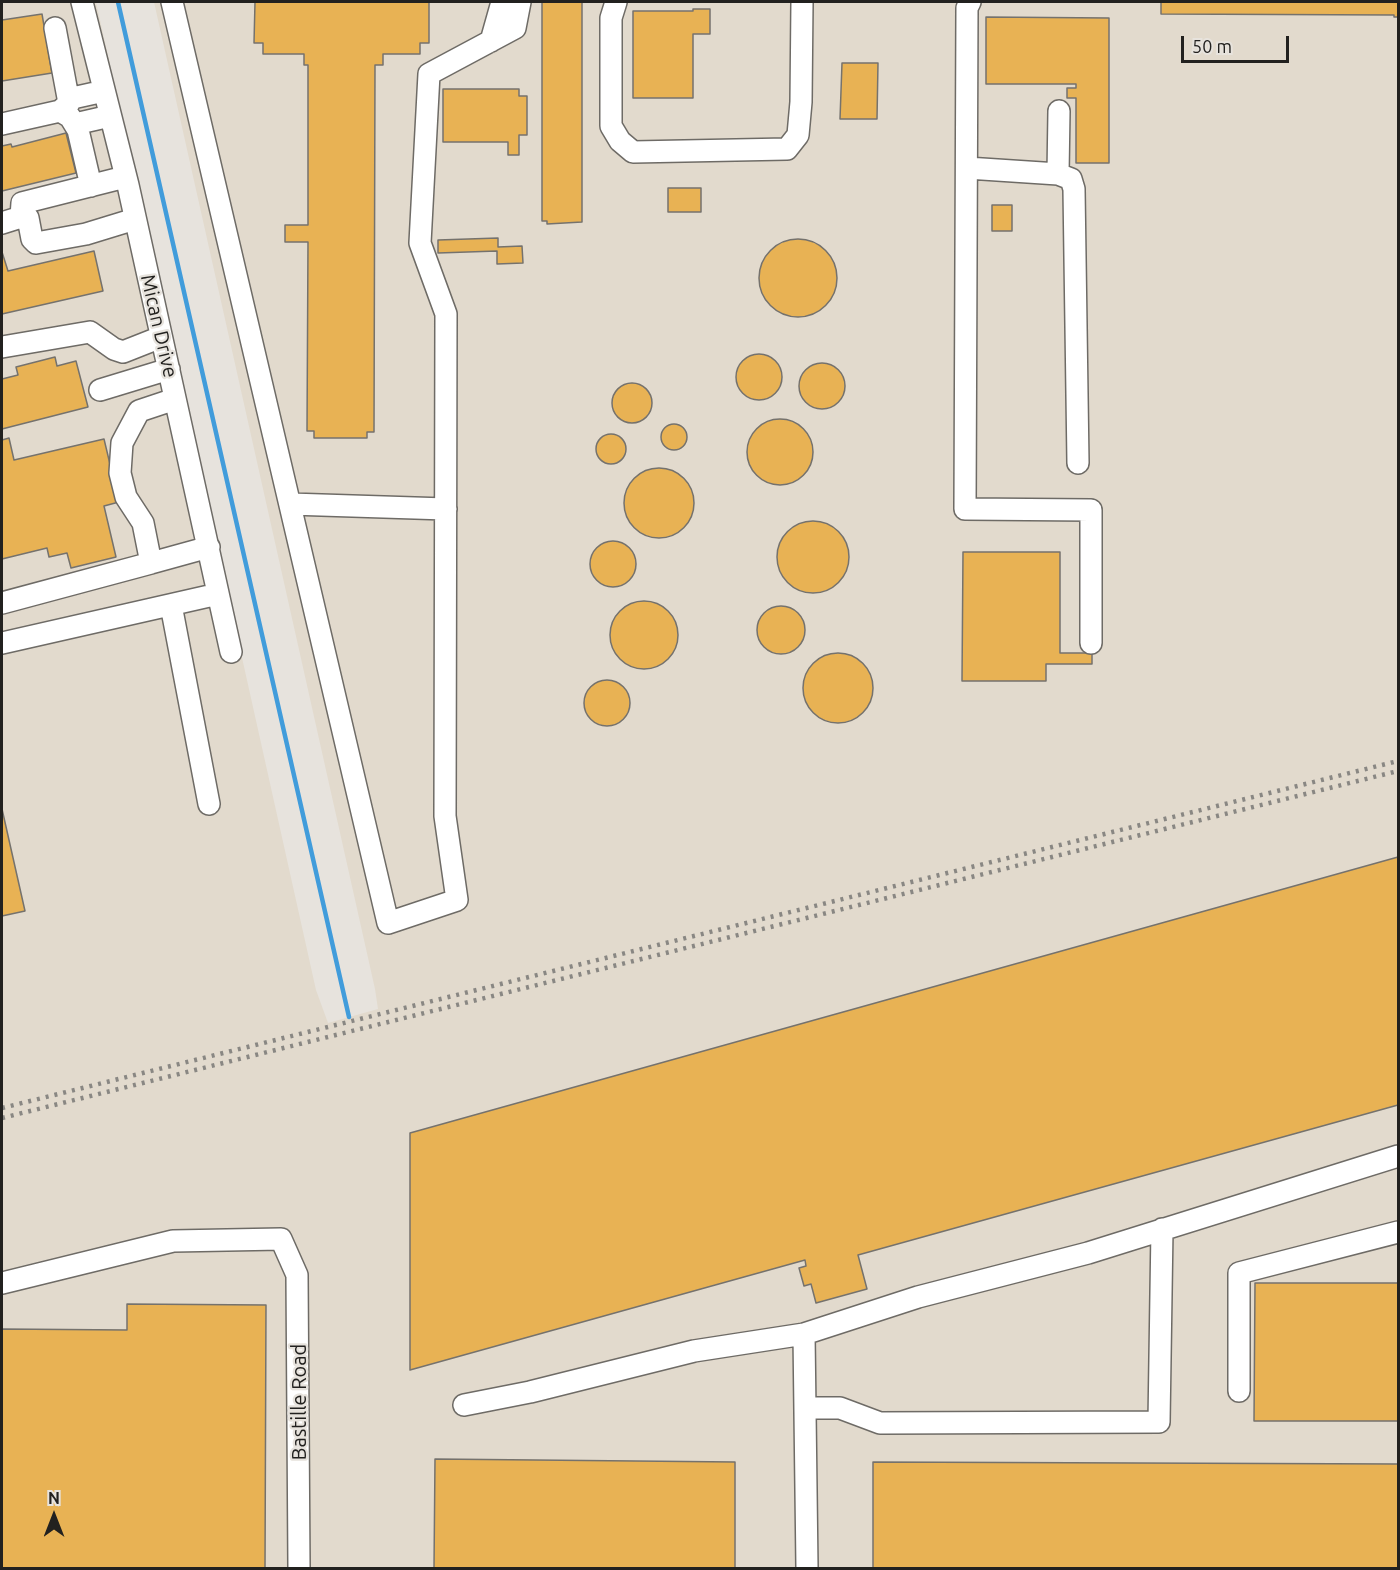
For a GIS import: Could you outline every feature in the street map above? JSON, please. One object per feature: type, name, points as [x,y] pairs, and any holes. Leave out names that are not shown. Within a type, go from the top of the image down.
[{"type":"street","name":"Mican Drive","points":[[82,2],[126,177],[231,652]]},
{"type":"street","points":[[172,2],[388,923],[456,900],[445,816],[446,314],[420,243],[429,75],[515,28],[520,2]]},
{"type":"street","points":[[491,41],[502,2]]},
{"type":"street","points":[[616,2],[611,18],[610,126],[620,141],[633,152],[787,149],[798,135],[801,102],[802,2]]},
{"type":"street","points":[[970,2],[967,8],[965,509],[1091,510],[1091,643]]},
{"type":"street","points":[[54,28],[68,111],[91,186]]},
{"type":"street","points":[[2,124],[68,111],[104,91]]},
{"type":"street","points":[[68,111],[110,116]]},
{"type":"street","points":[[1058,174],[1059,111]]},
{"type":"street","points":[[966,168],[1058,174],[1071,179],[1074,189],[1078,462]]},
{"type":"street","points":[[2,223],[21,217],[22,203],[126,177]]},
{"type":"street","points":[[22,214],[28,218],[32,239],[36,243],[86,234],[135,219]]},
{"type":"street","points":[[2,347],[90,332],[114,350],[123,352],[161,337]]},
{"type":"street","points":[[123,352],[129,380]]},
{"type":"street","points":[[100,390],[169,369]]},
{"type":"street","points":[[152,563],[143,523],[126,496],[120,473],[123,443],[139,411],[175,399]]},
{"type":"street","points":[[290,504],[446,509]]},
{"type":"street","points":[[2,603],[208,547]]},
{"type":"street","points":[[2,642],[218,594]]},
{"type":"street","points":[[171,605],[209,804]]},
{"type":"street","points":[[464,1405],[530,1392],[694,1351],[804,1334],[918,1297],[1088,1252],[1398,1156]]},
{"type":"street","points":[[806,1408],[840,1408],[880,1423],[1159,1422],[1162,1229]]},
{"type":"street","points":[[1239,1391],[1239,1273],[1398,1232]]},
{"type":"street","name":"Bastille Road","points":[[2,1283],[173,1241],[280,1239],[297,1275],[299,1569]]},
{"type":"street","points":[[804,1334],[807,1569]]},
{"type":"shaded area","points":[[2,2],[96,2],[316,990],[328,1023],[378,1009],[375,989],[154,2],[1398,2],[1398,1568],[2,1568]]},
{"type":"building","points":[[255,2],[429,2],[429,43],[420,43],[420,54],[383,54],[383,65],[375,65],[374,432],[367,432],[367,438],[314,438],[314,431],[307,431],[308,242],[285,242],[285,225],[308,225],[308,65],[304,65],[304,54],[263,54],[263,43],[254,43]]},
{"type":"building","points":[[542,2],[582,2],[582,222],[547,224],[547,221],[542,221]]},
{"type":"building","points":[[1161,2],[1398,2],[1398,17],[1394,15],[1161,14]]},
{"type":"building","points":[[693,9],[710,9],[710,34],[693,34],[693,98],[633,98],[633,11],[693,11]]},
{"type":"building","points":[[42,14],[52,73],[2,81],[2,20]]},
{"type":"building","points":[[986,17],[1109,18],[1109,163],[1076,163],[1076,98],[1067,98],[1067,88],[1076,88],[1076,84],[986,84]]},
{"type":"building","points":[[842,63],[878,63],[877,119],[840,119]]},
{"type":"building","points":[[443,89],[519,89],[519,96],[527,96],[527,135],[519,135],[519,155],[508,155],[508,142],[443,142]]},
{"type":"building","points":[[66,133],[76,173],[2,191],[2,146],[11,144],[12,147]]},
{"type":"building","points":[[668,188],[701,188],[701,212],[668,212]]},
{"type":"building","points":[[992,205],[1012,205],[1012,231],[992,231]]},
{"type":"building","points":[[498,238],[498,247],[522,246],[523,263],[497,264],[497,251],[438,253],[438,240]]},
{"type":"building","points":[[798,239],[813,242],[830,256],[837,278],[834,293],[820,310],[798,317],[783,314],[766,300],[759,278],[762,263],[776,246]]},
{"type":"building","points":[[94,251],[103,291],[2,314],[2,252],[8,271]]},
{"type":"building","points":[[759,354],[775,361],[782,377],[775,393],[759,400],[743,393],[736,377],[743,361]]},
{"type":"building","points":[[55,357],[57,366],[76,361],[88,407],[2,429],[2,379],[18,375],[16,367]]},
{"type":"building","points":[[822,363],[838,370],[845,386],[838,402],[822,409],[806,402],[799,386],[806,370]]},
{"type":"building","points":[[632,383],[646,389],[652,403],[646,417],[632,423],[618,417],[612,403],[618,389]]},
{"type":"building","points":[[780,419],[793,422],[803,429],[810,439],[813,452],[810,465],[803,475],[793,482],[780,485],[767,482],[757,475],[750,465],[747,452],[750,439],[757,429],[767,422]]},
{"type":"building","points":[[674,424],[683,428],[687,437],[683,446],[674,450],[665,446],[661,437],[665,428]]},
{"type":"building","points":[[611,434],[617,435],[625,443],[625,455],[617,463],[611,464],[605,463],[597,455],[596,449],[597,443],[605,435]]},
{"type":"building","points":[[9,438],[14,460],[104,439],[119,502],[104,506],[116,557],[71,568],[67,553],[49,557],[47,548],[2,559],[2,440]]},
{"type":"building","points":[[659,468],[672,471],[684,478],[691,490],[694,503],[691,516],[684,528],[672,535],[659,538],[646,535],[634,528],[627,516],[624,503],[627,490],[634,478],[646,471]]},
{"type":"building","points":[[813,521],[833,527],[843,537],[849,557],[843,577],[833,587],[813,593],[793,587],[783,577],[777,557],[783,537],[793,527]]},
{"type":"building","points":[[613,541],[629,548],[636,564],[629,580],[613,587],[597,580],[590,564],[597,548]]},
{"type":"building","points":[[963,552],[1060,552],[1060,653],[1092,653],[1092,664],[1046,664],[1046,681],[962,681]]},
{"type":"building","points":[[644,601],[657,604],[668,611],[675,622],[678,635],[675,648],[668,659],[657,666],[644,669],[631,666],[620,659],[613,648],[610,635],[613,622],[620,611],[631,604]]},
{"type":"building","points":[[781,606],[798,613],[805,630],[798,647],[781,654],[764,647],[757,630],[764,613]]},
{"type":"building","points":[[845,653],[858,659],[867,668],[871,674],[873,688],[871,702],[863,713],[852,721],[831,723],[813,713],[805,702],[803,681],[813,663],[824,655]]},
{"type":"building","points":[[607,680],[623,687],[630,703],[623,719],[607,726],[591,719],[584,703],[591,687]]},
{"type":"building","points":[[2,809],[25,911],[2,916]]},
{"type":"building","points":[[1398,857],[1398,1105],[858,1255],[867,1289],[816,1303],[811,1284],[804,1286],[799,1268],[806,1266],[805,1260],[410,1370],[410,1133]]},
{"type":"building","points":[[1255,1283],[1398,1283],[1398,1421],[1254,1421]]},
{"type":"building","points":[[127,1304],[266,1305],[265,1568],[2,1568],[2,1329],[127,1330]]},
{"type":"building","points":[[435,1459],[735,1462],[735,1568],[434,1568]]},
{"type":"building","points":[[873,1462],[1398,1464],[1398,1568],[873,1568]]},
{"type":"waterway","points":[[118,2],[349,1017]]},
{"type":"railway","points":[[2,1108],[1398,761]]},
{"type":"railway","points":[[2,1118],[1398,771]]}]
